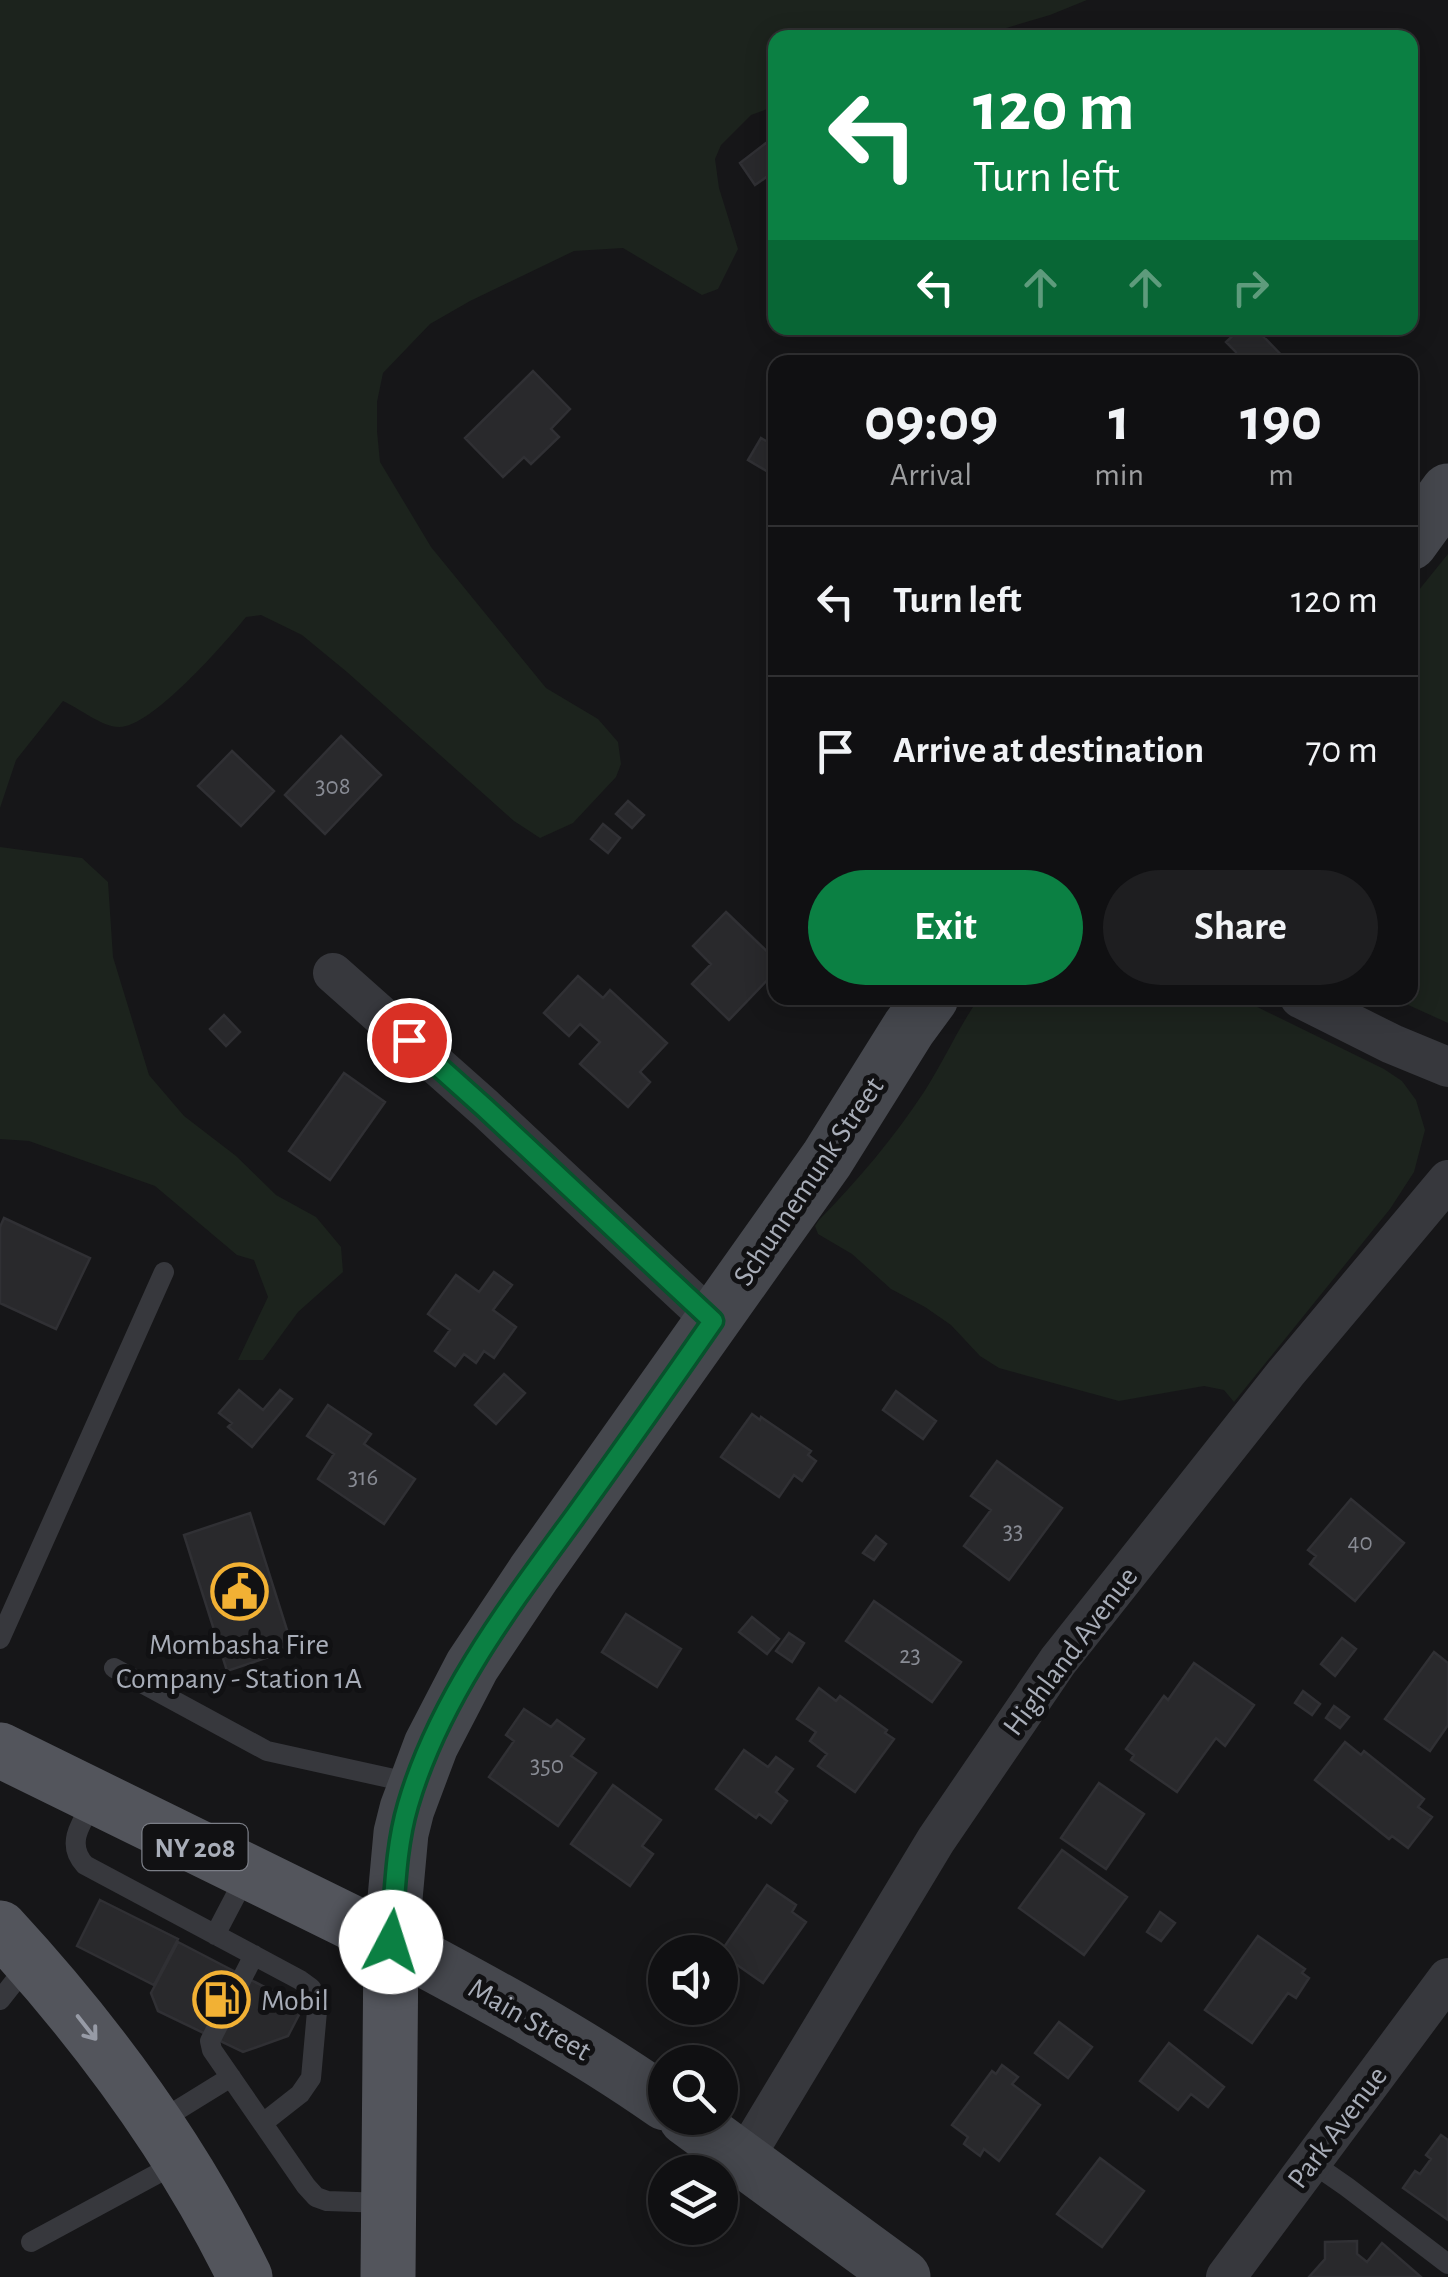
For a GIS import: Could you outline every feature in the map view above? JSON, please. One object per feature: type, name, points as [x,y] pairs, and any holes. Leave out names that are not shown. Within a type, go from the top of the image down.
[{"type":"main road","name":"NY 208","points":[[0,1750],[391,1942]]},
{"type":"main road","points":[[388,2277],[391,1942]]},
{"type":"main road","points":[[10,1963],[79,2018],[169,2142],[245,2277]]},
{"type":"street","points":[[1418,532],[1448,491]]},
{"type":"street","points":[[333,972],[713,1321]]},
{"type":"street","name":"Schunnemunk Street","points":[[391,1942],[402,1833],[415,1784],[472,1666],[828,1159],[926,1005]]},
{"type":"street","points":[[1314,1005],[1448,1067]]},
{"type":"street","name":"Highland Avenue","points":[[744,2158],[936,1840],[1058,1661],[1284,1376],[1448,1180]]},
{"type":"street","name":"Main Street","points":[[391,1942],[490,1994],[648,2091]]},
{"type":"street","name":"Park Avenue","points":[[1226,2277],[1448,1978]]},
{"type":"street","points":[[711,2135],[903,2277]]},
{"type":"lane","points":[[0,1639],[164,1272]]},
{"type":"lane","points":[[114,1668],[267,1752],[415,1784]]},
{"type":"lane","points":[[96,1798],[75,1838],[80,1860],[308,1985],[318,2000],[311,2078],[300,2094],[263,2124]]},
{"type":"lane","points":[[216,1935],[247,1873]]},
{"type":"lane","points":[[254,1955],[210,2040],[212,2050],[316,2197],[327,2201],[388,2203]]},
{"type":"lane","points":[[31,2242],[169,2142],[230,2077]]},
{"type":"lane","points":[[1310,2162],[1448,2264]]},
{"type":"shaded area","points":[[0,0],[1087,0],[1000,30],[768,30],[768,109],[751,115],[721,145],[715,159],[719,188],[738,249],[718,289],[702,295],[623,248],[574,251],[430,324],[383,373],[377,402],[380,462],[431,547],[546,688],[598,719],[618,742],[621,764],[616,777],[573,823],[540,838],[514,821],[302,635],[261,615],[246,617],[187,682],[133,724],[105,724],[63,701],[16,760],[0,808]]},
{"type":"shaded area","points":[[1448,554],[1448,1023],[1408,1005],[1418,1005],[1418,591]]},
{"type":"shaded area","points":[[0,847],[82,858],[108,882],[113,957],[149,1075],[184,1116],[236,1156],[276,1195],[316,1217],[341,1247],[343,1272],[298,1312],[263,1360],[238,1360],[268,1297],[254,1260],[237,1255],[155,1186],[29,1141],[0,1139]]},
{"type":"shaded area","points":[[974,1005],[1253,1005],[1402,1081],[1416,1100],[1425,1130],[1414,1172],[1390,1209],[1234,1402],[1224,1390],[1204,1386],[1119,1401],[999,1368],[980,1356],[951,1325],[891,1289],[852,1254],[818,1234],[815,1226],[912,1109]]},
{"type":"building","points":[[766,143],[768,146],[768,176],[755,185],[740,163]]},
{"type":"building","points":[[1234,335],[1266,335],[1281,355],[1237,355],[1226,342]]},
{"type":"building","points":[[533,371],[570,409],[551,429],[559,437],[531,464],[524,457],[503,477],[465,438]]},
{"type":"building","points":[[761,438],[768,442],[768,472],[748,460]]},
{"type":"building","points":[[341,736],[381,775],[325,834],[285,795]]},
{"type":"building","points":[[232,751],[274,791],[241,826],[198,786]]},
{"type":"building","points":[[628,801],[644,815],[632,828],[616,814]]},
{"type":"building","points":[[603,824],[620,838],[608,853],[591,839]]},
{"type":"building","points":[[726,912],[768,952],[768,979],[729,1020],[692,984],[711,964],[693,946]]},
{"type":"building","points":[[578,976],[603,998],[610,990],[667,1043],[640,1072],[650,1082],[628,1107],[580,1064],[600,1042],[580,1024],[569,1036],[544,1013]]},
{"type":"building","points":[[224,1015],[240,1032],[226,1046],[210,1029]]},
{"type":"building","points":[[344,1073],[385,1102],[330,1180],[289,1151]]},
{"type":"building","points":[[4,1218],[90,1258],[56,1329],[0,1303],[0,1227]]},
{"type":"building","points":[[494,1272],[512,1285],[493,1310],[516,1327],[494,1358],[484,1351],[476,1363],[464,1354],[455,1366],[435,1351],[450,1330],[428,1314],[456,1275],[479,1292]]},
{"type":"building","points":[[504,1374],[525,1393],[496,1424],[475,1405]]},
{"type":"building","points":[[239,1390],[263,1410],[280,1390],[292,1399],[252,1447],[228,1427],[232,1423],[219,1413]]},
{"type":"building","points":[[896,1391],[936,1421],[923,1439],[883,1410]]},
{"type":"building","points":[[328,1405],[371,1434],[364,1444],[415,1479],[384,1524],[318,1479],[334,1454],[307,1436]]},
{"type":"building","points":[[752,1414],[811,1451],[808,1455],[816,1461],[802,1481],[794,1475],[779,1497],[721,1457]]},
{"type":"building","points":[[997,1461],[1062,1508],[1009,1580],[964,1546],[991,1510],[971,1496]]},
{"type":"building","points":[[1351,1499],[1404,1543],[1355,1601],[1310,1564],[1316,1556],[1308,1550]]},
{"type":"building","name":"Mombasha Fire Company - Station 1A","points":[[250,1513],[293,1649],[227,1671],[184,1535]]},
{"type":"building","points":[[876,1536],[886,1544],[874,1560],[863,1553]]},
{"type":"building","points":[[874,1601],[961,1662],[932,1702],[846,1641]]},
{"type":"building","points":[[626,1614],[681,1649],[657,1687],[602,1652]]},
{"type":"building","points":[[752,1617],[779,1639],[767,1654],[739,1632]]},
{"type":"building","points":[[789,1633],[804,1643],[792,1662],[776,1651]]},
{"type":"building","points":[[1342,1638],[1356,1649],[1335,1676],[1321,1664]]},
{"type":"building","points":[[1434,1652],[1448,1663],[1448,1725],[1430,1751],[1385,1719]]},
{"type":"building","points":[[1194,1663],[1254,1705],[1225,1746],[1216,1738],[1177,1792],[1131,1760],[1134,1755],[1126,1749],[1164,1696],[1168,1700]]},
{"type":"building","points":[[819,1688],[836,1701],[840,1696],[894,1739],[855,1792],[818,1766],[827,1754],[810,1741],[816,1732],[797,1719]]},
{"type":"building","points":[[1303,1691],[1320,1704],[1312,1715],[1295,1703]]},
{"type":"building","points":[[1334,1706],[1349,1717],[1340,1728],[1326,1718]]},
{"type":"building","points":[[524,1709],[551,1727],[557,1720],[584,1739],[571,1756],[596,1773],[558,1826],[489,1777],[514,1741],[506,1735]]},
{"type":"building","points":[[1345,1742],[1361,1755],[1364,1751],[1424,1799],[1418,1807],[1432,1817],[1408,1848],[1392,1836],[1389,1839],[1315,1780]]},
{"type":"building","points":[[744,1750],[768,1767],[776,1757],[793,1769],[776,1792],[787,1801],[771,1823],[759,1814],[756,1818],[716,1789]]},
{"type":"building","points":[[1099,1783],[1144,1814],[1106,1869],[1061,1838]]},
{"type":"building","points":[[613,1785],[661,1820],[642,1846],[653,1854],[630,1886],[571,1844]]},
{"type":"building","points":[[1062,1850],[1127,1897],[1084,1955],[1019,1908]]},
{"type":"building","points":[[767,1885],[796,1905],[792,1912],[806,1922],[763,1983],[738,1966],[738,1935],[732,1935]]},
{"type":"building","points":[[100,1900],[178,1939],[154,1985],[77,1946]]},
{"type":"building","points":[[1160,1912],[1175,1923],[1161,1941],[1147,1932]]},
{"type":"building","points":[[1258,1936],[1305,1969],[1302,1973],[1309,1978],[1296,1998],[1288,1993],[1252,2043],[1205,2010]]},
{"type":"building","name":"Mobil","points":[[178,1942],[303,2007],[288,2036],[243,2052],[158,2011],[151,1993]]},
{"type":"building","points":[[1059,2022],[1092,2047],[1068,2078],[1035,2053]]},
{"type":"building","points":[[1169,2043],[1224,2087],[1208,2107],[1191,2094],[1178,2110],[1140,2081]]},
{"type":"building","points":[[1002,2065],[1018,2077],[1012,2084],[1040,2105],[999,2161],[984,2149],[980,2156],[964,2144],[968,2137],[952,2125],[992,2071],[996,2074]]},
{"type":"building","points":[[1441,2135],[1448,2140],[1448,2220],[1403,2188],[1415,2171],[1420,2174],[1431,2159],[1426,2155]]},
{"type":"building","points":[[1100,2158],[1144,2191],[1102,2247],[1057,2214]]},
{"type":"building","points":[[1357,2241],[1357,2254],[1367,2262],[1382,2243],[1421,2277],[1309,2277],[1325,2259],[1325,2242]]},
{"type":"place","name":"Mombasha Fire Company - Station 1A","points":[[239,1592]]},
{"type":"place","name":"Mobil","points":[[222,2000]]},
{"type":"route","points":[[391,1942],[407,1809],[452,1702],[534,1573],[713,1321],[409,1040]]}]
